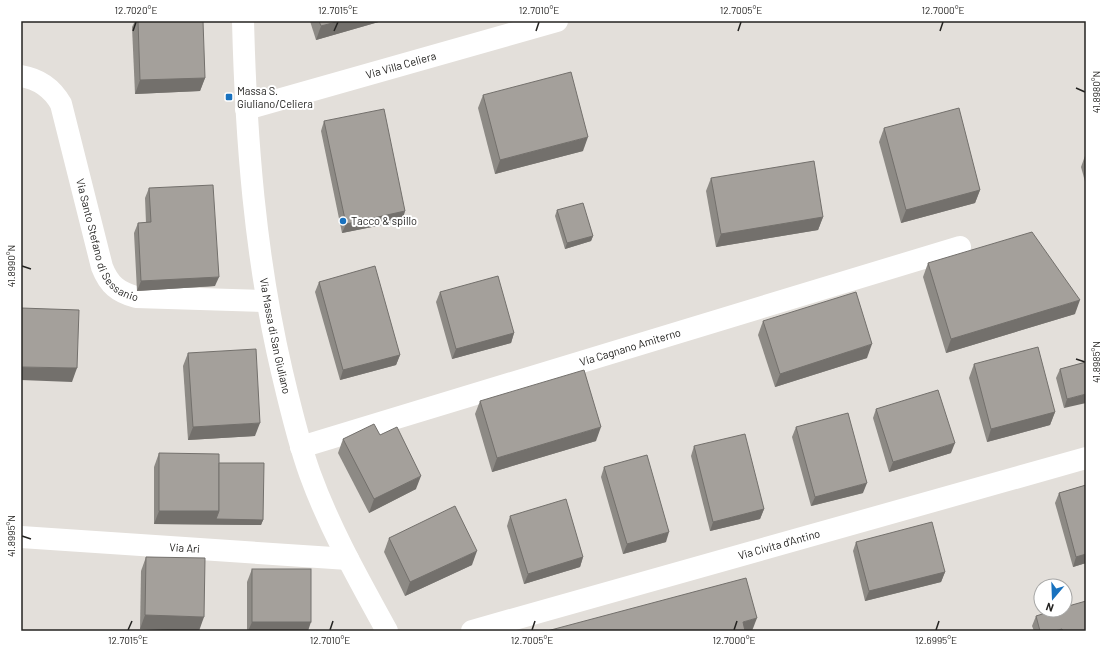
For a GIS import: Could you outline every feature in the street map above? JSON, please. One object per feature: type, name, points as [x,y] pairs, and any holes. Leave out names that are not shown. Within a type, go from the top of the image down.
[{"type":"street","name":"Via Massa di San Giuliano","points":[[243,21],[246,109],[251,180],[266,302],[290,409],[301,447],[321,501],[348,559],[387,631]]},
{"type":"street","name":"Via Villa Celiera","points":[[246,109],[557,21]]},
{"type":"street","name":"Via Santo Stefano di Sessanio","points":[[21,76],[40,82],[50,89],[61,104],[102,267],[111,284],[118,290],[136,297],[266,302]]},
{"type":"street","name":"Via Cagnano Amiterno","points":[[301,447],[960,247]]},
{"type":"street","name":"Via Civita d'Antino","points":[[472,631],[1086,458]]},
{"type":"street","name":"Via Ari","points":[[21,537],[348,559]]},
{"type":"building","points":[[138,21],[203,21],[205,78],[140,80]]},
{"type":"building","points":[[319,21],[340,21],[321,26]]},
{"type":"building","points":[[571,72],[588,137],[500,160],[483,95]]},
{"type":"building","points":[[959,108],[980,190],[906,210],[884,128]]},
{"type":"building","points":[[384,109],[405,211],[346,224],[324,121]]},
{"type":"building","points":[[814,161],[823,217],[721,234],[711,178]]},
{"type":"building","points":[[213,185],[219,277],[141,281],[138,223],[151,222],[149,188]]},
{"type":"building","points":[[583,203],[593,236],[567,243],[557,210]]},
{"type":"building","points":[[1032,232],[1080,300],[951,339],[928,263]]},
{"type":"building","points":[[375,266],[400,355],[343,370],[319,282]]},
{"type":"building","points":[[498,276],[514,333],[456,349],[440,292]]},
{"type":"building","points":[[856,292],[872,344],[780,374],[763,321]]},
{"type":"building","points":[[21,308],[79,310],[77,368],[21,367]]},
{"type":"building","points":[[1038,347],[1055,412],[991,429],[974,364]]},
{"type":"building","points":[[256,349],[260,423],[193,427],[188,353]]},
{"type":"building","points":[[1086,362],[1086,394],[1067,399],[1060,369]]},
{"type":"building","points":[[584,370],[601,427],[497,458],[480,401]]},
{"type":"building","points":[[938,390],[955,443],[893,462],[876,409]]},
{"type":"building","points":[[848,413],[867,483],[815,497],[796,427]]},
{"type":"building","points":[[374,424],[380,435],[397,427],[421,476],[374,499],[343,439]]},
{"type":"building","points":[[745,434],[764,509],[713,522],[694,446]]},
{"type":"building","points":[[159,453],[219,454],[219,511],[159,511]]},
{"type":"building","points":[[647,455],[669,532],[627,544],[604,467]]},
{"type":"building","points":[[219,463],[264,463],[263,520],[216,519],[219,511]]},
{"type":"building","points":[[1086,485],[1086,554],[1076,557],[1059,493]]},
{"type":"building","points":[[566,499],[583,557],[528,574],[510,516]]},
{"type":"building","points":[[455,506],[477,551],[410,582],[389,538]]},
{"type":"building","points":[[932,522],[945,572],[869,591],[856,542]]},
{"type":"building","points":[[146,557],[205,558],[204,617],[145,615]]},
{"type":"building","points":[[252,569],[311,569],[311,622],[252,622]]},
{"type":"building","points":[[746,578],[757,618],[743,622],[745,631],[547,631]]},
{"type":"building","points":[[1086,601],[1086,631],[1063,631],[1062,629],[1055,631],[1040,631],[1037,618],[1073,618],[1073,605]]},
{"type":"place","name":"Massa S. Giuliano/Celiera","points":[[229,97]]},
{"type":"place","name":"Tacco & spillo","points":[[343,221]]}]
